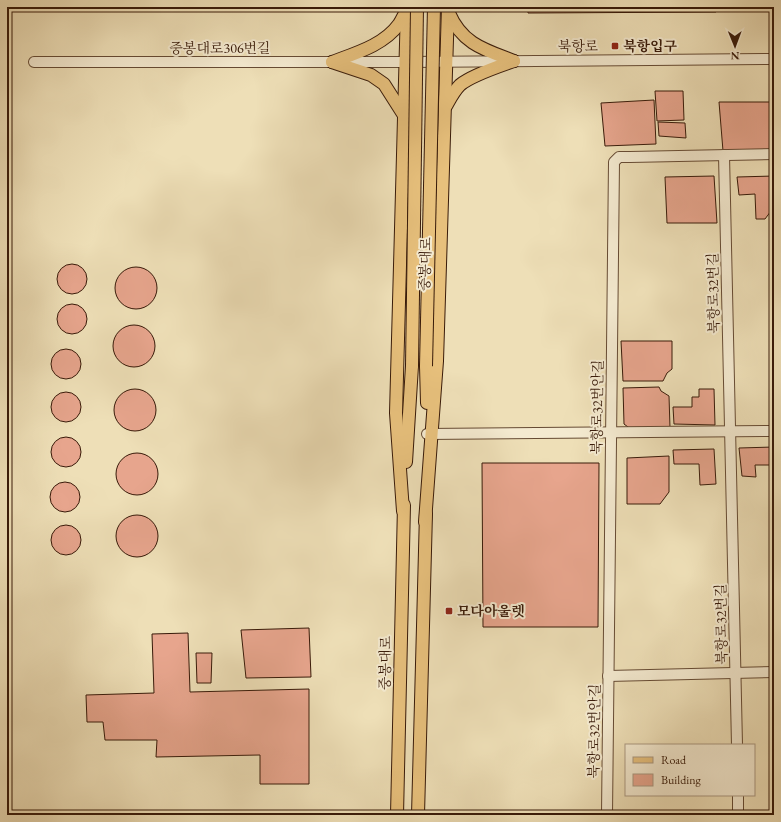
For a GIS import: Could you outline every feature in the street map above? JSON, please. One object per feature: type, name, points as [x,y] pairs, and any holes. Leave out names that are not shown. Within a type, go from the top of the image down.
[{"type":"main road","name":"중봉대로","points":[[430,434],[426,366],[434,7]]},
{"type":"main road","name":"중봉대로","points":[[404,511],[396,413],[406,62],[410,8]]},
{"type":"main road","name":"중봉대로","points":[[397,815],[404,511],[412,366],[410,8]]},
{"type":"main road","points":[[332,62],[381,41],[399,24],[410,8]]},
{"type":"main road","name":"중봉대로","points":[[418,815],[425,522],[430,434],[437,361],[448,8]]},
{"type":"main road","points":[[448,8],[454,26],[463,35],[483,50],[514,60]]},
{"type":"main road","points":[[445,108],[461,84],[514,60]]},
{"type":"main road","points":[[332,62],[371,74],[384,84],[405,117]]},
{"type":"street","name":"북항로","points":[[406,62],[774,59]]},
{"type":"street","name":"중봉대로306번길","points":[[34,62],[406,62]]},
{"type":"street","name":"북항로32번안길","points":[[607,815],[614,162],[619,158],[630,156],[774,154]]},
{"type":"street","name":"북항로32번길","points":[[724,155],[736,673]]},
{"type":"street","points":[[430,434],[774,431]]},
{"type":"street","name":"북항로32번길","points":[[608,676],[774,672]]},
{"type":"street","points":[[736,673],[737,744]]},
{"type":"street","points":[[738,796],[738,815]]},
{"type":"building","points":[[528,7],[716,7],[716,12],[528,13]]},
{"type":"building","points":[[655,91],[683,91],[684,120],[657,121]]},
{"type":"building","points":[[654,100],[656,144],[605,146],[601,103]]},
{"type":"building","points":[[719,102],[774,102],[774,150],[723,151]]},
{"type":"building","points":[[658,122],[685,123],[686,138],[659,136]]},
{"type":"building","points":[[714,176],[717,223],[667,223],[665,177]]},
{"type":"building","points":[[774,176],[774,207],[765,219],[756,219],[755,194],[739,195],[737,177]]},
{"type":"building","points":[[72,264],[83,268],[87,279],[83,290],[72,294],[61,290],[57,279],[61,268]]},
{"type":"building","points":[[136,267],[151,273],[157,288],[151,303],[136,309],[121,303],[115,288],[121,273]]},
{"type":"building","points":[[72,304],[83,308],[87,319],[83,330],[72,334],[61,330],[57,319],[61,308]]},
{"type":"building","points":[[134,325],[149,331],[155,346],[149,361],[134,367],[119,361],[113,346],[119,331]]},
{"type":"building","points":[[621,341],[672,341],[672,369],[667,373],[663,381],[623,381]]},
{"type":"building","points":[[66,349],[77,353],[81,364],[77,375],[66,379],[55,375],[51,364],[55,353]]},
{"type":"building","points":[[659,387],[661,391],[669,396],[670,428],[632,430],[624,424],[623,388]]},
{"type":"building","points":[[135,389],[150,395],[156,410],[150,425],[135,431],[120,425],[114,410],[120,395]]},
{"type":"building","points":[[699,389],[714,389],[715,425],[674,424],[673,407],[692,407],[692,397],[699,397]]},
{"type":"building","points":[[66,392],[77,396],[81,407],[77,418],[66,422],[55,418],[51,407],[55,396]]},
{"type":"building","points":[[66,437],[77,441],[81,452],[77,463],[66,467],[55,463],[51,452],[55,441]]},
{"type":"building","points":[[774,447],[774,465],[755,465],[756,477],[742,476],[739,448]]},
{"type":"building","points":[[714,449],[716,484],[700,485],[699,464],[674,464],[673,450]]},
{"type":"building","points":[[137,453],[152,459],[158,474],[152,489],[137,495],[122,489],[116,474],[122,459]]},
{"type":"building","points":[[669,456],[669,492],[660,504],[627,504],[627,458]]},
{"type":"building","points":[[482,463],[599,463],[598,627],[483,627]]},
{"type":"building","points":[[65,482],[76,486],[80,497],[76,508],[65,512],[54,508],[50,497],[54,486]]},
{"type":"building","points":[[137,515],[152,521],[158,536],[152,551],[137,557],[122,551],[116,536],[122,521]]},
{"type":"building","points":[[66,525],[77,529],[81,540],[77,551],[66,555],[55,551],[51,540],[55,529]]},
{"type":"building","points":[[309,628],[311,677],[246,678],[241,630]]},
{"type":"building","points":[[188,633],[190,692],[309,689],[309,784],[260,784],[260,755],[156,757],[157,740],[105,740],[103,722],[87,722],[86,695],[154,693],[152,634]]},
{"type":"building","points":[[196,653],[212,653],[211,683],[197,683]]},
{"type":"place","name":"북항입구","points":[[615,46]]},
{"type":"place","name":"모다아울렛","points":[[449,611]]}]
